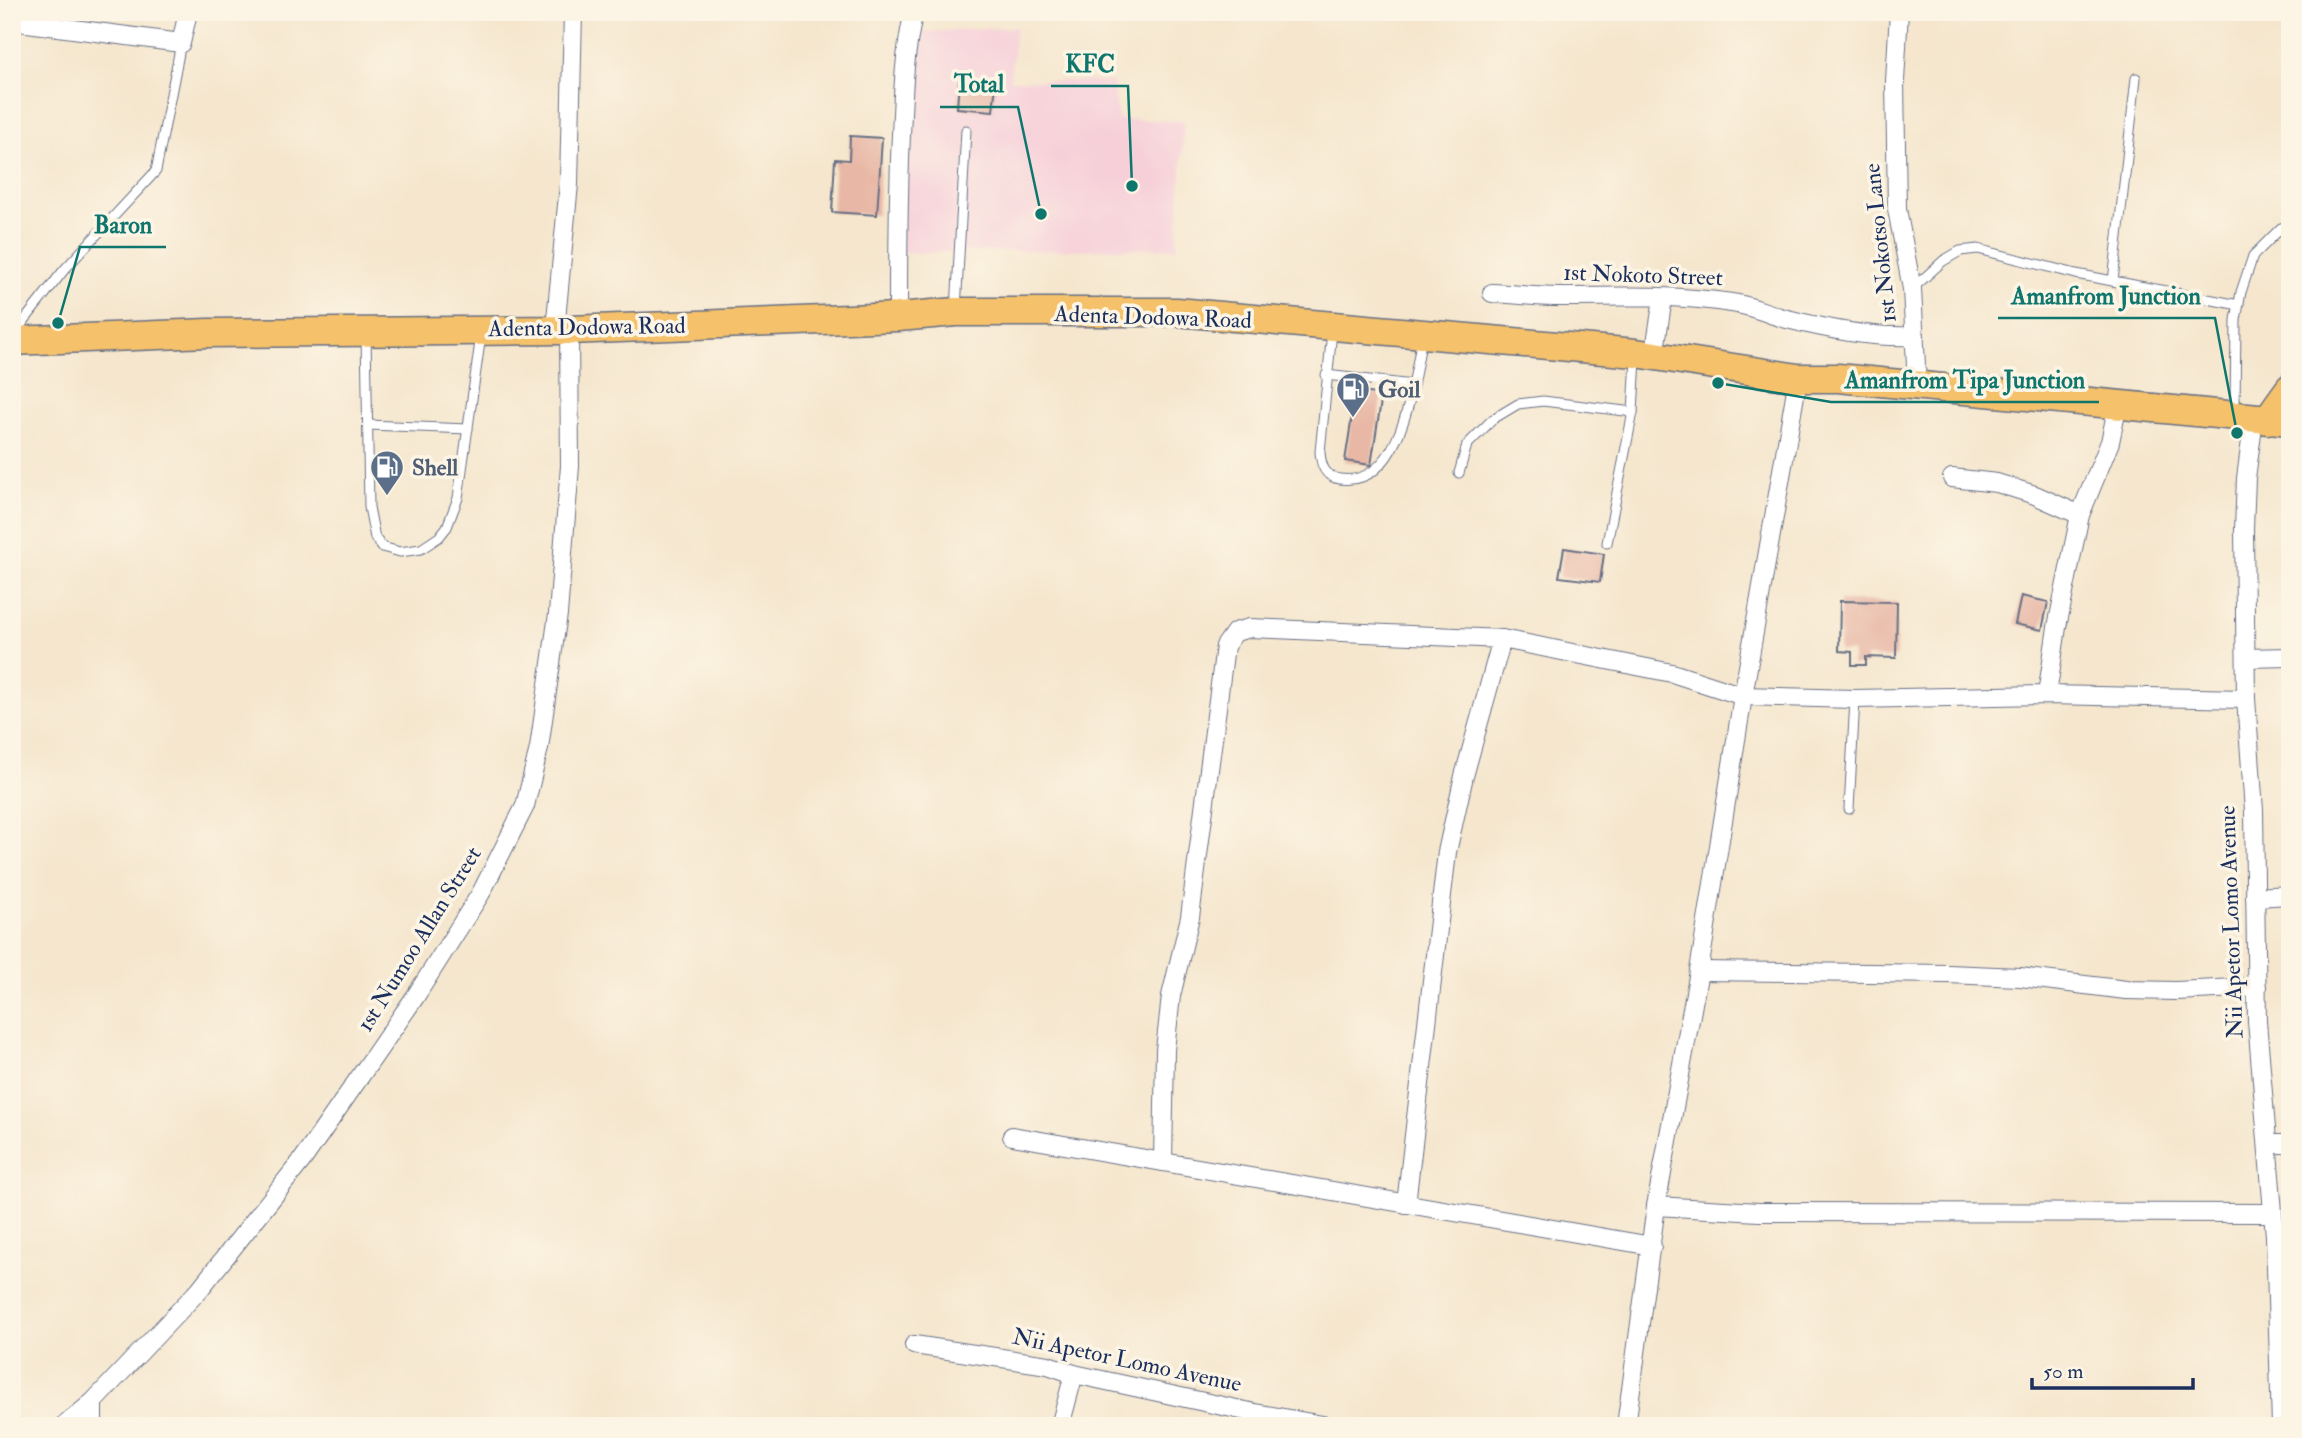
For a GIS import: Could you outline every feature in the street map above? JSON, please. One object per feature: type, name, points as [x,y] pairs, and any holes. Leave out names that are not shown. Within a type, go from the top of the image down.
[{"type":"main road","name":"Adenta Dodowa Road","points":[[12,338],[208,333],[562,330],[898,317],[956,312],[1177,312],[1645,354],[1798,378],[1838,378],[2261,419]]},
{"type":"main road","points":[[2261,419],[2290,388]]},
{"type":"street","points":[[12,21],[181,43],[188,12]]},
{"type":"street","name":"1st Numoo Allan Street","points":[[64,1426],[93,1402],[199,1290],[303,1159],[415,997],[474,904],[525,806],[539,748],[558,614],[570,466],[562,330],[573,12]]},
{"type":"street","points":[[898,317],[898,205],[902,112],[905,65],[914,12]]},
{"type":"street","name":"1st Nokotso Lane","points":[[1899,12],[1895,108],[1897,209],[1912,289],[1917,385]]},
{"type":"street","name":"1st Nokoto Street","points":[[1492,293],[1569,297],[1617,295],[1734,303],[1779,317],[1849,332],[1884,337],[1915,336]]},
{"type":"street","points":[[1645,354],[1663,298]]},
{"type":"street","points":[[1626,1426],[1656,1206],[1699,971],[1798,378]]},
{"type":"street","points":[[2047,695],[2057,627],[2080,515],[2110,442],[2118,404]]},
{"type":"street","name":"Nii Apetor Lomo Avenue","points":[[2261,419],[2246,478],[2246,699],[2254,811],[2257,1021],[2273,1213],[2281,1426]]},
{"type":"street","points":[[1952,478],[1997,483],[2035,495],[2080,515]]},
{"type":"street","points":[[1163,1162],[1165,1050],[1171,996],[1190,917],[1225,646],[1235,632],[1250,628],[1502,639],[1672,673],[1743,696],[1855,699],[2047,695],[2246,699]]},
{"type":"street","points":[[1406,1204],[1447,852],[1464,776],[1502,639]]},
{"type":"street","points":[[2247,658],[2290,657]]},
{"type":"street","points":[[2255,897],[2290,895]]},
{"type":"street","points":[[1699,971],[2020,977],[2126,990],[2176,992],[2256,987]]},
{"type":"street","points":[[1012,1136],[1652,1246]]},
{"type":"street","points":[[2268,1144],[2290,1144]]},
{"type":"street","points":[[1656,1206],[1759,1212],[2273,1213]]},
{"type":"street","name":"Nii Apetor Lomo Avenue","points":[[914,1345],[1048,1365],[1074,1374],[1328,1426]]},
{"type":"street","points":[[1060,1426],[1074,1374]]},
{"type":"street","points":[[93,1402],[93,1426]]},
{"type":"lane","points":[[12,338],[64,271],[156,171],[181,43]]},
{"type":"lane","points":[[2113,281],[2136,78]]},
{"type":"lane","points":[[956,312],[966,131]]},
{"type":"lane","points":[[2261,419],[2236,320],[2253,256],[2281,228],[2290,225]]},
{"type":"lane","points":[[1912,289],[1943,261],[1960,251],[1978,249],[2113,281],[2239,305]]},
{"type":"lane","points":[[1332,326],[1320,452],[1321,465],[1330,476],[1342,479],[1364,478],[1382,463],[1396,444],[1413,385],[1423,333]]},
{"type":"lane","points":[[366,331],[369,507],[375,538],[382,547],[400,552],[421,549],[439,537],[447,527],[458,498],[482,330]]},
{"type":"lane","points":[[1607,542],[1645,354]]},
{"type":"lane","points":[[1326,375],[1413,385]]},
{"type":"lane","points":[[1459,473],[1467,445],[1493,419],[1518,404],[1543,401],[1633,412]]},
{"type":"lane","points":[[368,425],[468,429]]},
{"type":"lane","points":[[1849,809],[1855,699]]},
{"type":"shaded area","points":[[1016,27],[1010,80],[1113,82],[1118,119],[1184,121],[1177,248],[900,253],[903,158],[924,32]]},
{"type":"building","points":[[959,81],[996,84],[993,111],[957,108]]},
{"type":"building","points":[[850,136],[882,138],[877,215],[832,212],[835,159],[849,160]]},
{"type":"building","points":[[1356,391],[1382,395],[1371,465],[1345,461]]},
{"type":"building","points":[[1564,548],[1604,554],[1600,582],[1559,577]]},
{"type":"building","points":[[2021,596],[2048,602],[2042,630],[2015,624]]},
{"type":"building","points":[[1840,601],[1897,602],[1896,658],[1866,657],[1866,665],[1852,665],[1852,652],[1839,651]]},
{"type":"place","name":"KFC","points":[[1132,186]]},
{"type":"place","name":"Total","points":[[1041,214]]},
{"type":"place","name":"Baron","points":[[58,323]]},
{"type":"place","name":"Amanfrom Tipa Junction","points":[[1718,383]]},
{"type":"place","name":"Goil","points":[[1353,419]]},
{"type":"place","name":"Amanfrom Junction","points":[[2237,433]]},
{"type":"place","name":"Shell","points":[[387,497]]}]
